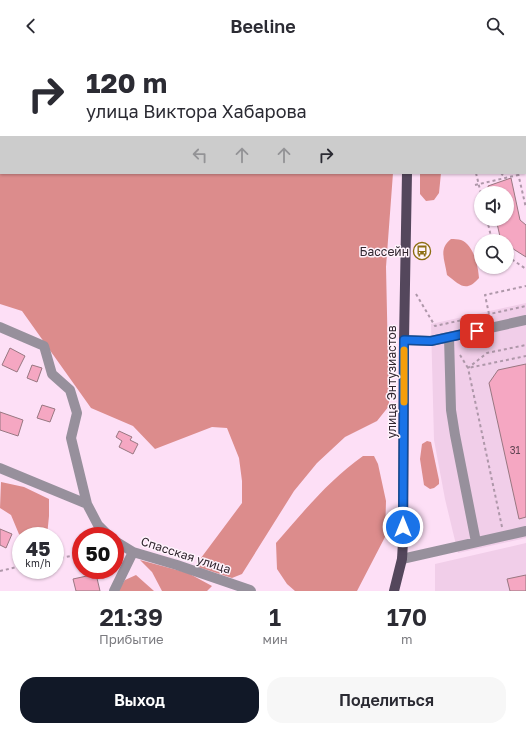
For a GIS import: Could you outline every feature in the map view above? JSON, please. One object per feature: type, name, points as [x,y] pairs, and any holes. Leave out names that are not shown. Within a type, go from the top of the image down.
[{"type":"main road","name":"улица Энтузиастов","points":[[394,591],[402,559],[403,535],[407,174]]},
{"type":"street","points":[[404,340],[431,341],[526,320]]},
{"type":"street","points":[[0,327],[44,346],[52,374],[70,390],[77,413],[71,438],[87,504],[100,527]]},
{"type":"street","points":[[449,337],[452,416],[476,542]]},
{"type":"street","points":[[0,468],[87,504]]},
{"type":"street","points":[[402,559],[526,531]]},
{"type":"street","name":"Спасская улица","points":[[124,546],[133,552],[183,567],[251,591]]},
{"type":"street","points":[[114,591],[133,552]]},
{"type":"path","points":[[476,174],[479,184]]},
{"type":"path","points":[[502,174],[505,178]]},
{"type":"path","points":[[475,185],[518,174],[526,208]]},
{"type":"path","points":[[514,261],[526,269]]},
{"type":"path","points":[[489,314],[485,296],[526,286]]},
{"type":"path","points":[[416,294],[435,326],[526,306]]},
{"type":"path","points":[[449,337],[468,368],[504,536]]},
{"type":"path","points":[[468,368],[487,353],[526,345]]},
{"type":"path","points":[[468,368],[526,356]]},
{"type":"path","points":[[0,570],[12,568]]},
{"type":"shaded area","points":[[0,174],[393,174],[386,267],[389,406],[377,421],[345,437],[317,463],[294,491],[242,574],[232,578],[195,566],[242,503],[242,481],[239,458],[227,428],[212,427],[155,449],[133,426],[91,408],[22,311],[0,304]]},
{"type":"shaded area","points":[[420,174],[441,174],[439,193],[434,200],[426,201],[420,194]]},
{"type":"shaded area","points":[[451,239],[460,240],[469,246],[474,256],[474,274],[479,274],[479,278],[474,283],[463,286],[447,275],[443,251]]},
{"type":"shaded area","points":[[526,303],[526,538],[458,553],[445,499],[434,440],[431,324]]},
{"type":"shaded area","points":[[427,441],[431,442],[439,480],[439,484],[430,489],[424,485],[420,459],[422,444]]},
{"type":"shaded area","points":[[363,456],[374,456],[378,464],[386,501],[385,537],[357,591],[295,591],[287,584],[277,569],[276,543],[306,508],[339,475]]},
{"type":"shaded area","points":[[1,482],[24,487],[49,499],[48,527],[16,527],[11,515],[0,508]]},
{"type":"shaded area","points":[[526,543],[526,591],[435,591],[435,564]]},
{"type":"shaded area","points":[[140,560],[188,573],[212,586],[207,591],[162,591],[152,572]]},
{"type":"shaded area","points":[[136,575],[154,591],[119,591],[125,580]]},
{"type":"building","points":[[511,178],[513,186],[488,186]]},
{"type":"building","points":[[514,192],[520,220],[526,225],[526,257],[514,249],[514,234],[499,234],[498,226],[514,226]]},
{"type":"building","points":[[10,348],[25,356],[17,372],[2,365]]},
{"type":"building","points":[[526,364],[526,517],[519,519],[489,383],[498,370]]},
{"type":"building","points":[[32,365],[42,368],[37,382],[27,378]]},
{"type":"building","points":[[42,405],[55,409],[50,422],[37,418]]},
{"type":"building","points":[[0,412],[23,420],[18,436],[0,430]]},
{"type":"building","points":[[119,431],[132,437],[130,440],[138,444],[133,454],[119,447],[122,441],[116,437]]},
{"type":"building","points":[[0,529],[12,534],[6,548],[0,545]]},
{"type":"building","points":[[526,575],[526,591],[510,591],[507,579]]},
{"type":"building","points":[[73,579],[97,579],[100,591],[76,591]]},
{"type":"slow traffic","points":[[404,350],[404,402]]},
{"type":"place","name":"Бассейн","points":[[422,251]]},
{"type":"route","points":[[403,527],[404,340],[431,341],[477,331]]}]
